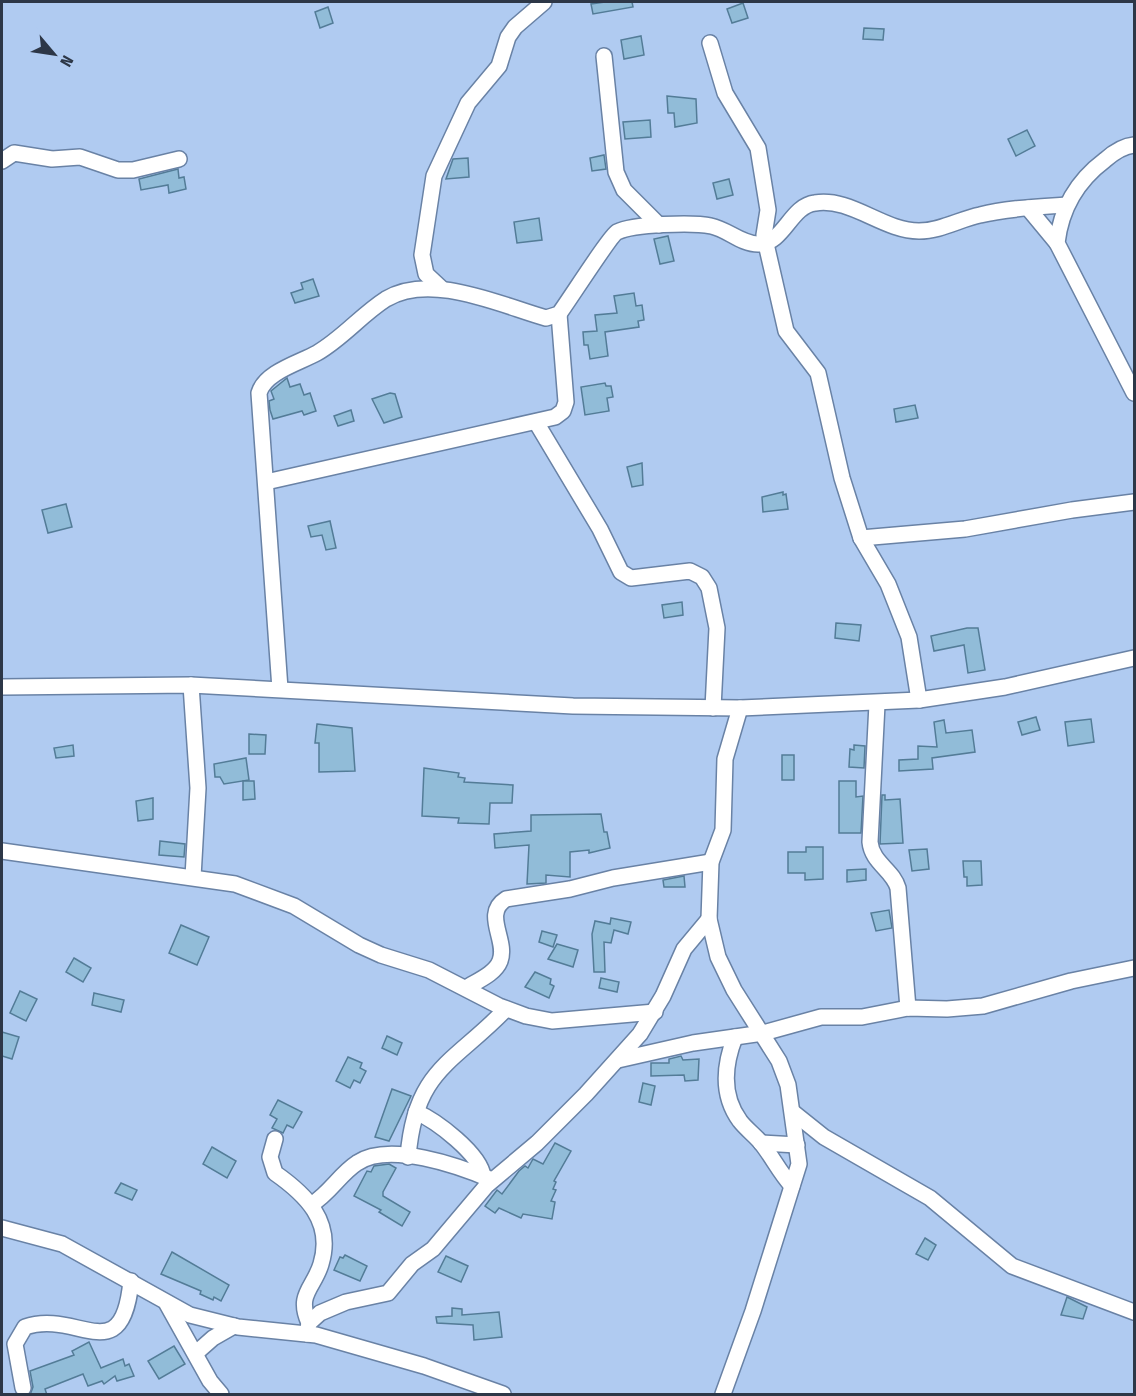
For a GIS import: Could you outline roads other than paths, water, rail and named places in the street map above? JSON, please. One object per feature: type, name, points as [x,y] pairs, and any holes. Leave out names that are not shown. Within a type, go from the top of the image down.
[{"type":"street","points":[[441,288],[426,274],[422,255],[434,176],[468,104],[487,84],[499,66],[508,37],[515,27],[544,2]]},
{"type":"street","points":[[710,43],[726,93],[758,148],[768,210],[764,235],[786,331],[818,373],[842,478],[861,538],[888,584],[909,638],[920,700]]},
{"type":"street","points":[[604,56],[616,172],[624,190],[659,225]]},
{"type":"street","points":[[1057,243],[1059,223],[1066,205],[1084,177],[1115,152],[1134,145]]},
{"type":"street","points":[[2,161],[14,153],[52,159],[80,157],[118,170],[133,170],[179,159]]},
{"type":"street","points":[[266,482],[555,417],[563,411],[566,402],[560,314],[614,234],[632,225],[711,226],[747,242],[766,243],[781,232],[804,206],[814,202],[831,202],[903,230],[920,231],[946,226],[980,215],[1066,205]]},
{"type":"street","points":[[1028,208],[1057,243],[1134,393]]},
{"type":"street","points":[[280,689],[259,393],[261,384],[336,342],[371,309],[389,298],[413,289],[441,288],[546,318],[560,314]]},
{"type":"street","points":[[536,422],[600,529],[621,572],[631,578],[690,571],[702,577],[709,588],[717,628],[713,708]]},
{"type":"street","points":[[861,538],[965,529],[1072,510],[1134,502]]},
{"type":"street","points":[[2,687],[191,685],[573,706],[740,708],[877,704],[920,700],[1005,687],[1134,658]]},
{"type":"street","points":[[191,685],[198,788],[193,877]]},
{"type":"street","points":[[877,704],[870,842],[874,858],[896,880],[898,888],[908,1008]]},
{"type":"street","points":[[723,1395],[753,1311],[798,1164],[794,1113],[788,1085],[779,1061],[734,990],[718,957],[709,919],[711,862],[723,830],[725,759],[740,708]]},
{"type":"street","points":[[2,851],[235,884],[294,906],[359,945],[429,970],[506,1009],[526,1016],[552,1021],[655,1012]]},
{"type":"street","points":[[466,988],[490,973],[500,961],[502,942],[495,917],[500,902],[506,899],[570,889],[613,878],[711,862]]},
{"type":"street","points":[[308,1328],[320,1313],[346,1302],[388,1293],[412,1264],[433,1249],[488,1178],[559,1122],[618,1060],[655,1012],[684,949],[709,919]]},
{"type":"street","points":[[618,1060],[763,1033],[810,1019],[862,1017],[908,1008],[947,1009],[983,1006],[1071,981],[1134,968]]},
{"type":"street","points":[[408,1156],[410,1135],[424,1090],[439,1069],[506,1009]]},
{"type":"street","points":[[735,1037],[726,1069],[729,1098],[741,1122],[761,1143],[792,1186]]},
{"type":"street","points":[[416,1112],[471,1151],[488,1178]]},
{"type":"street","points":[[794,1113],[824,1137],[930,1198],[1012,1266],[1134,1312]]},
{"type":"street","points":[[275,1139],[270,1157],[274,1173],[291,1182],[312,1204],[324,1247],[321,1266],[305,1296],[308,1328]]},
{"type":"street","points":[[761,1143],[797,1145]]},
{"type":"street","points":[[312,1204],[329,1191],[358,1162],[374,1155],[408,1156],[453,1166],[488,1178]]},
{"type":"street","points":[[2,1228],[62,1244],[190,1315],[234,1326],[308,1328],[503,1395]]},
{"type":"street","points":[[24,1388],[15,1344],[25,1327],[51,1322],[92,1331],[117,1328],[125,1316],[131,1281]]},
{"type":"street","points":[[168,1304],[210,1381],[221,1395]]},
{"type":"street","points":[[196,1353],[213,1338],[234,1326]]}]
